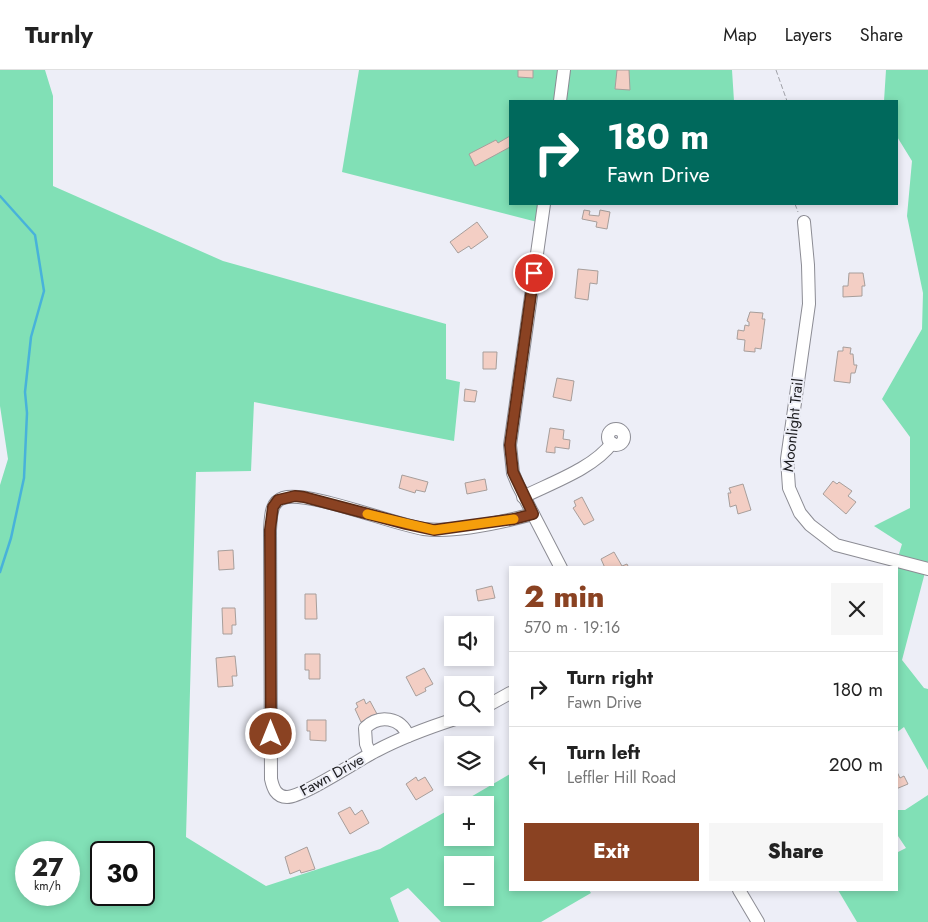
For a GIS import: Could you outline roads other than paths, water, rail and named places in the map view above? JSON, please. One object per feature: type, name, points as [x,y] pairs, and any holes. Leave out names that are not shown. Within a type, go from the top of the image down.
[{"type":"street","points":[[560,100],[564,70]]},
{"type":"street","points":[[544,205],[510,445],[513,472],[523,496],[560,566]]},
{"type":"street","name":"Moonlight Trail","points":[[804,222],[808,265],[808,304],[787,459],[789,488],[800,513],[810,526],[836,545],[928,569]]},
{"type":"street","points":[[523,496],[593,462],[606,452],[612,443]]},
{"type":"street","name":"Fawn Drive","points":[[444,723],[408,736],[370,754],[293,796],[278,795],[273,789],[271,779],[270,530],[273,507],[278,500],[295,496],[304,497],[434,530],[514,519],[533,514]]},
{"type":"street","points":[[494,702],[509,694]]},
{"type":"street","points":[[370,754],[366,744],[365,728],[372,721],[379,719],[397,721],[405,727],[408,736]]},
{"type":"street","points":[[740,891],[758,922]]},
{"type":"waterway","points":[[0,196],[35,235],[44,291],[31,337],[25,392],[27,413],[24,478],[11,538],[0,572]]}]
